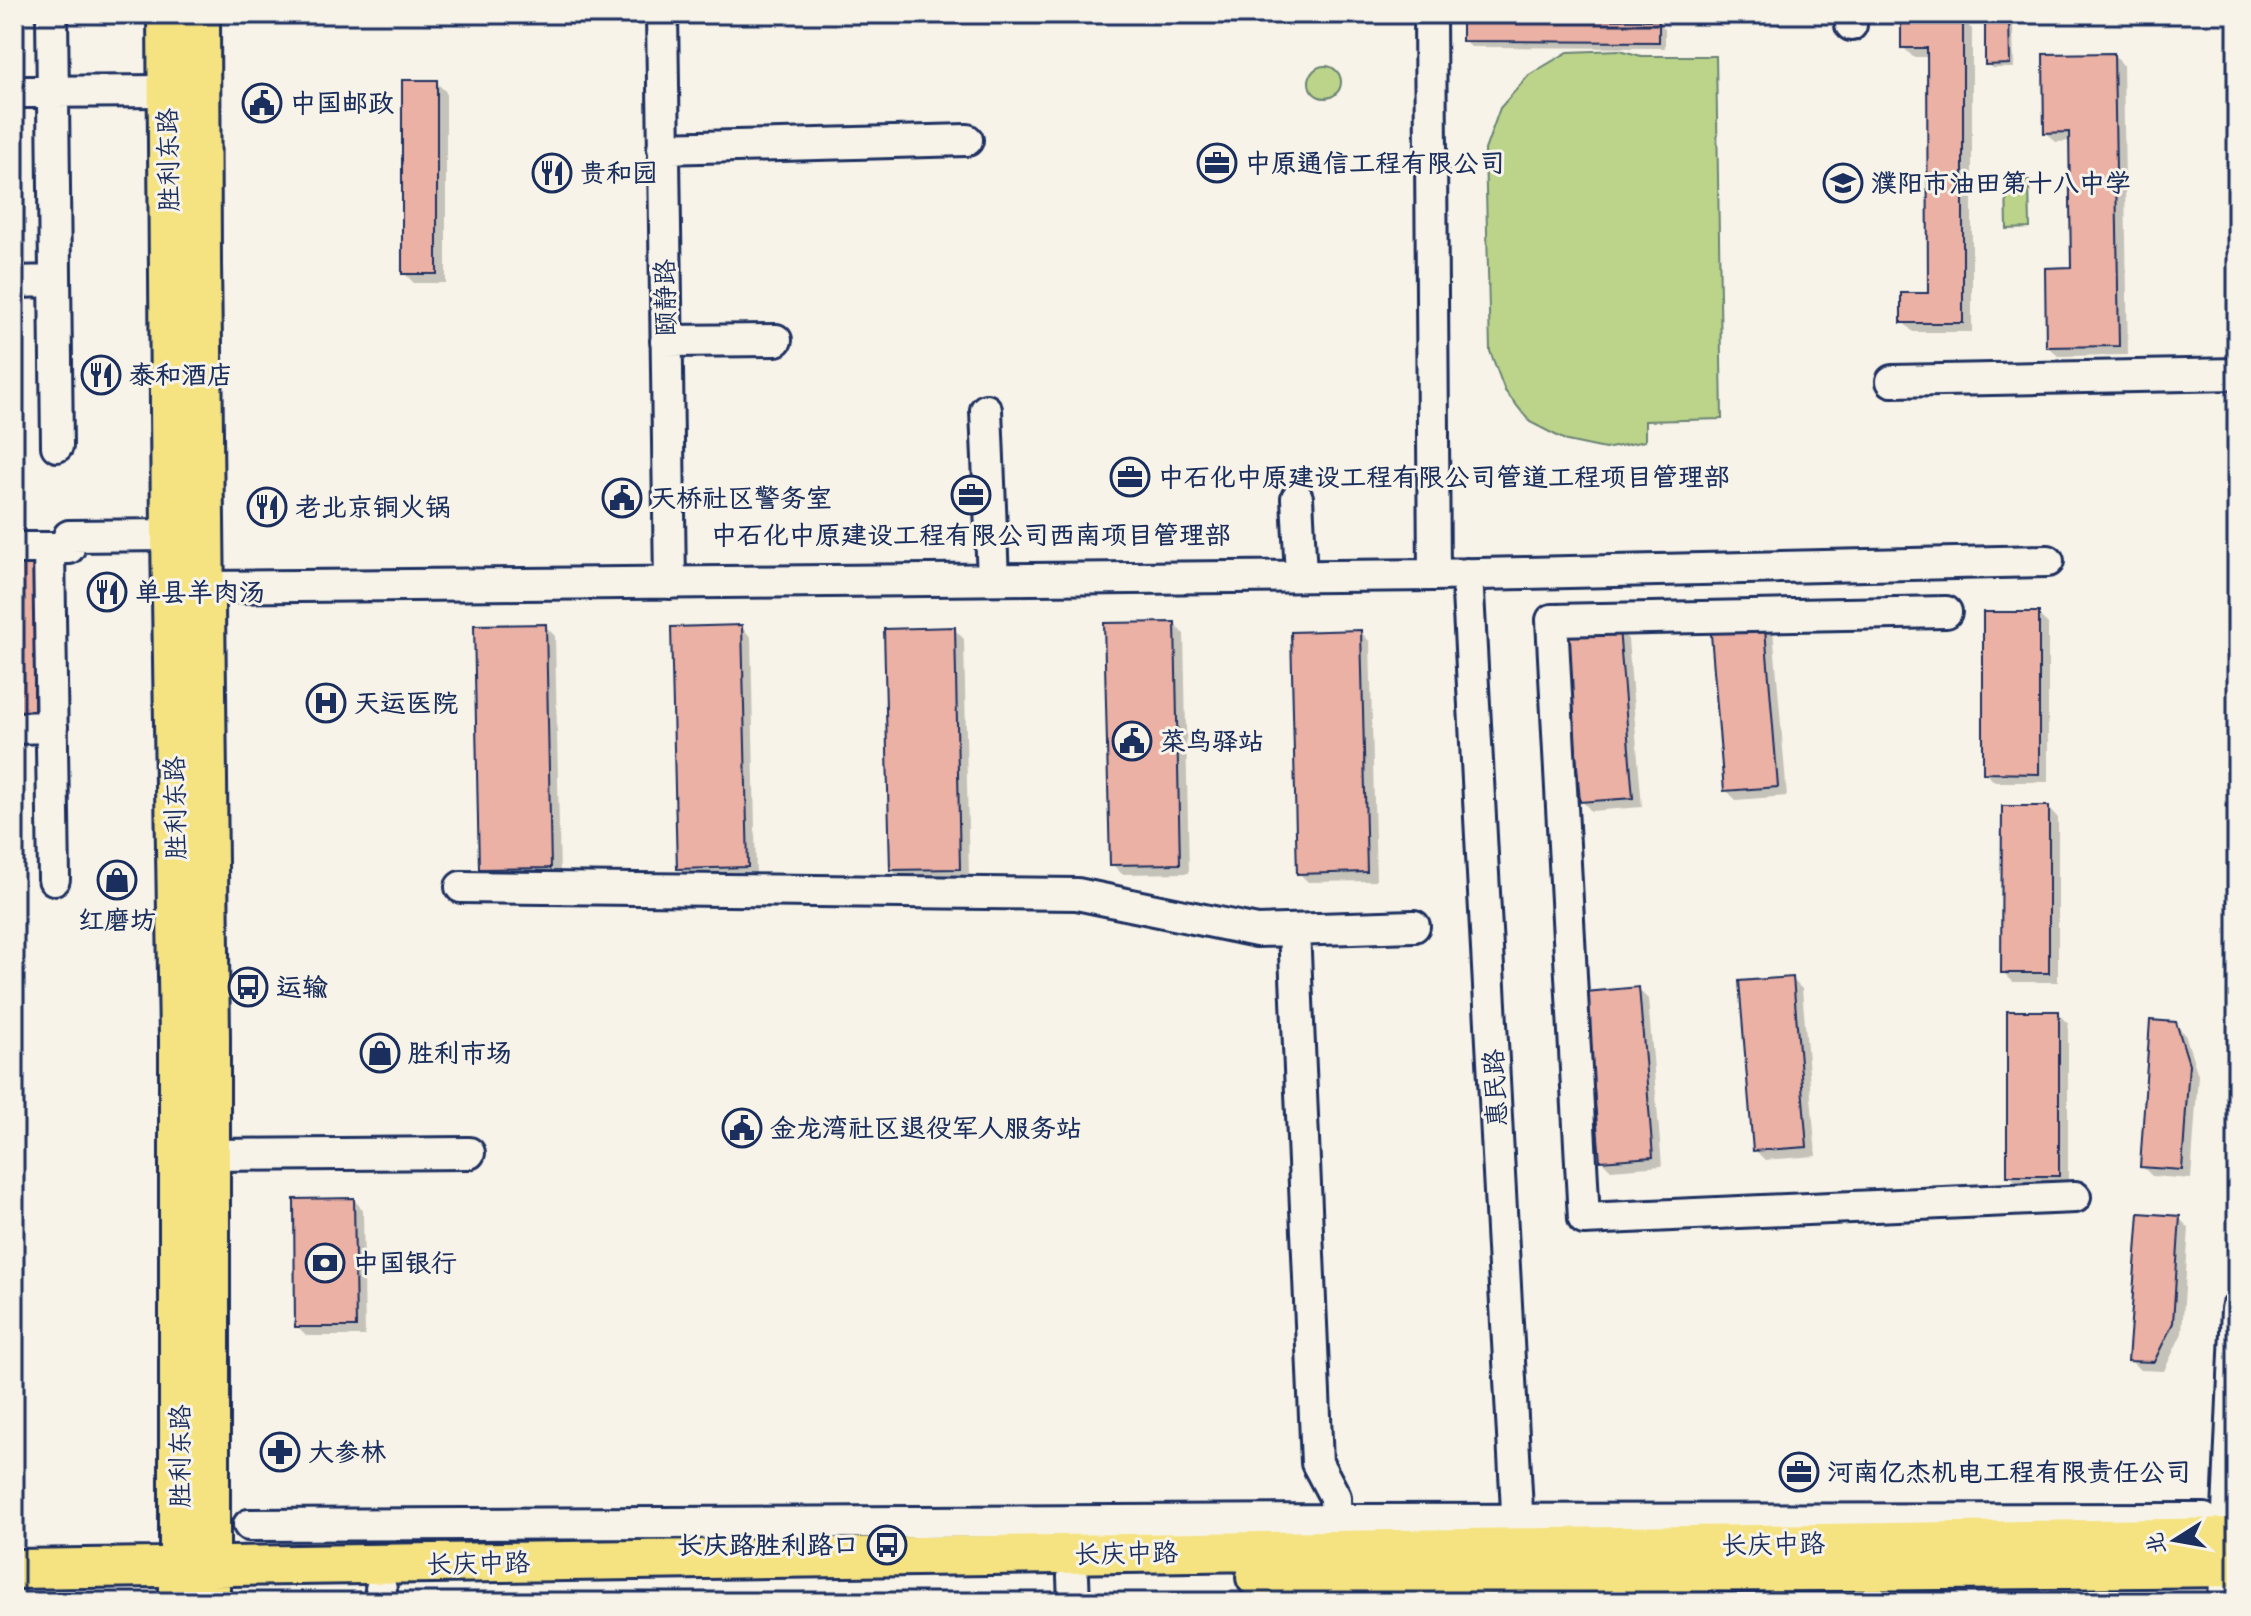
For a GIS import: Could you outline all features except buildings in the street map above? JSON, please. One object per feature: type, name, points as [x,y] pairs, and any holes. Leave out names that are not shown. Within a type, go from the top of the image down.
[{"type":"main road","name":"胜利东路","points":[[167,14],[179,1038],[195,1587]]},
{"type":"main road","name":"胜利东路","points":[[195,1587],[210,1155],[200,14]]},
{"type":"main road","name":"长庆中路","points":[[14,1569],[195,1587],[381,1595],[1073,1590],[1336,1536]]},
{"type":"main road","name":"长庆中路","points":[[14,1594],[1336,1536],[1528,1574],[2229,1555]]},
{"type":"street","points":[[52,14],[57,446]]},
{"type":"street","name":"颐静路","points":[[662,14],[670,583]]},
{"type":"street","points":[[1430,14],[1434,575]]},
{"type":"street","points":[[14,92],[167,91]]},
{"type":"street","points":[[663,148],[967,140]]},
{"type":"street","points":[[14,282],[55,281]]},
{"type":"street","points":[[666,341],[776,340]]},
{"type":"street","points":[[1892,381],[2237,374]]},
{"type":"street","points":[[986,410],[993,579]]},
{"type":"street","points":[[1297,498],[1301,576]]},
{"type":"street","points":[[14,548],[69,548],[69,536],[171,535]]},
{"type":"street","points":[[49,548],[54,879]]},
{"type":"street","points":[[205,587],[1434,575],[2048,561]]},
{"type":"street","name":"惠民路","points":[[1467,574],[1528,1574]]},
{"type":"street","points":[[1946,612],[1552,620],[1584,1219],[2075,1197]]},
{"type":"street","points":[[14,728],[52,727]]},
{"type":"street","points":[[461,887],[1077,894],[1257,931],[1414,926]]},
{"type":"street","points":[[249,1525],[1336,1536],[1317,1463],[1294,930]]},
{"type":"street","points":[[210,1155],[469,1153]]},
{"type":"street","points":[[1528,1574],[2229,1555],[2237,1309]]},
{"type":"green space","points":[[1620,50],[1641,56],[1716,56],[1722,419],[1645,421],[1645,441],[1605,449],[1567,441],[1530,422],[1505,391],[1490,351],[1485,150],[1500,108],[1529,75],[1568,52]]},
{"type":"green space","points":[[1325,66],[1337,70],[1341,82],[1337,94],[1325,98],[1313,94],[1309,82],[1313,70]]},
{"type":"green space","points":[[2029,181],[2030,228],[2007,229],[2006,182]]},
{"type":"place","name":"中国邮政","points":[[262,103]]},
{"type":"place","name":"中原通信工程有限公司","points":[[1217,163]]},
{"type":"place","name":"贵和园","points":[[552,173]]},
{"type":"place","name":"濮阳市油田第十八中学","points":[[1843,183]]},
{"type":"place","name":"泰和酒店","points":[[101,375]]},
{"type":"place","name":"中石化中原建设工程有限公司管道工程项目管理部","points":[[1130,477]]},
{"type":"place","name":"中石化中原建设工程有限公司西南项目管理部","points":[[971,495]]},
{"type":"place","name":"天桥社区警务室","points":[[622,498]]},
{"type":"place","name":"老北京铜火锅","points":[[267,507]]},
{"type":"place","name":"单县羊肉汤","points":[[107,592]]},
{"type":"place","name":"天运医院","points":[[326,703]]},
{"type":"place","name":"菜鸟驿站","points":[[1132,741]]},
{"type":"place","name":"红磨坊","points":[[117,880]]},
{"type":"place","name":"运输","points":[[248,987]]},
{"type":"place","name":"胜利市场","points":[[380,1053]]},
{"type":"place","name":"金龙湾社区退役军人服务站","points":[[742,1128]]},
{"type":"place","name":"中国银行","points":[[325,1263]]},
{"type":"place","name":"大参林","points":[[280,1452]]},
{"type":"place","name":"河南亿杰机电工程有限责任公司","points":[[1799,1472]]},
{"type":"place","name":"长庆路胜利路口","points":[[887,1545]]}]
